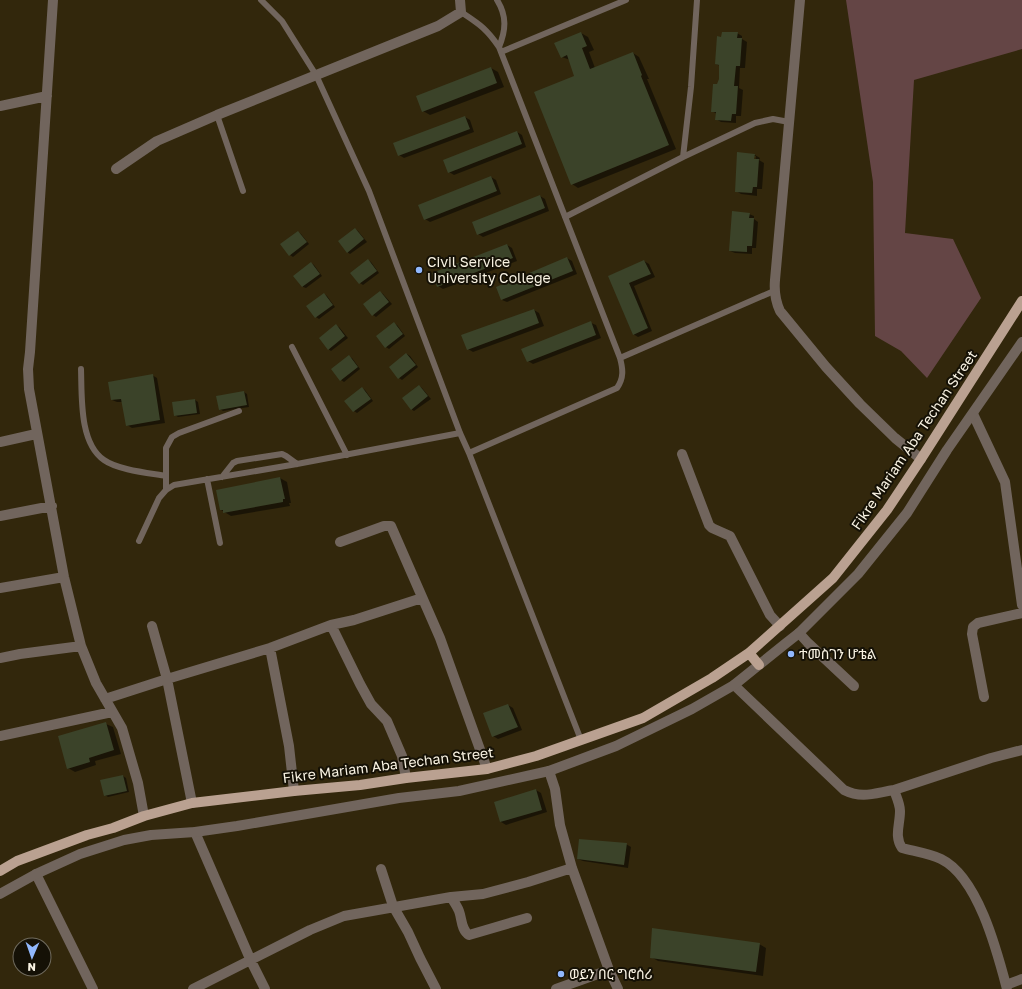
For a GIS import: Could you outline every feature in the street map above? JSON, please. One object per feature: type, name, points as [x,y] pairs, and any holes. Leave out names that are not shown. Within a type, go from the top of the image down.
[{"type":"main road","name":"Fikre Mariam Aba Techan Street","points":[[0,871],[17,861],[53,847],[113,828],[144,816],[192,803],[294,791],[360,786],[406,778],[487,769],[536,756],[643,718],[712,678],[749,653],[832,578],[887,510],[922,459],[1022,301]]},
{"type":"main road","points":[[749,653],[759,665]]},
{"type":"street","points":[[53,0],[28,369],[29,389],[36,434],[52,506],[64,577],[81,646],[96,683],[122,728],[138,783],[144,816]]},
{"type":"street","points":[[116,169],[157,141],[217,115],[438,26],[461,12],[460,0]]},
{"type":"street","points":[[800,0],[774,291],[776,302],[780,311],[826,367],[895,438],[922,459]]},
{"type":"street","points":[[0,106],[47,96]]},
{"type":"street","points":[[0,894],[36,874],[80,854],[124,840],[151,834],[195,832],[237,826],[399,798],[459,791],[549,771],[616,746],[692,709],[734,685],[799,633],[858,574],[907,513],[947,450],[1022,342]]},
{"type":"street","points":[[973,414],[1006,482],[1022,605]]},
{"type":"street","points":[[0,442],[36,434]]},
{"type":"street","points":[[682,454],[709,525],[712,528],[730,536],[770,615],[780,626]]},
{"type":"street","points":[[0,516],[52,506]]},
{"type":"street","points":[[340,542],[384,526],[391,526],[440,638],[487,769]]},
{"type":"street","points":[[0,588],[64,577]]},
{"type":"street","points":[[106,699],[270,648],[332,625],[354,620],[422,598]]},
{"type":"street","points":[[984,697],[972,634],[973,627],[978,623],[1022,613]]},
{"type":"street","points":[[332,625],[360,684],[372,704],[386,721],[402,756],[406,778]]},
{"type":"street","points":[[152,626],[168,679],[192,803]]},
{"type":"street","points":[[799,633],[854,686]]},
{"type":"street","points":[[0,658],[81,646]]},
{"type":"street","points":[[270,648],[289,746],[294,791]]},
{"type":"street","points":[[734,685],[844,790],[854,795],[894,790],[991,758],[1022,750]]},
{"type":"street","points":[[0,736],[112,712]]},
{"type":"street","points":[[549,771],[555,789],[560,825],[572,868],[609,970],[618,989]]},
{"type":"street","points":[[894,790],[900,810],[898,842],[902,848],[941,859],[954,869],[967,883],[980,905],[993,941],[1006,987],[1022,979]]},
{"type":"street","points":[[195,832],[251,961],[265,989]]},
{"type":"street","points":[[193,989],[310,930],[344,916],[393,906],[451,897],[483,894],[572,868]]},
{"type":"street","points":[[381,869],[393,906],[408,932],[436,989]]},
{"type":"street","points":[[36,874],[93,989]]},
{"type":"street","points":[[451,897],[459,912],[463,929],[469,935],[527,918]]},
{"type":"street","points":[[556,989],[609,970]]},
{"type":"lane","points":[[261,0],[282,21],[316,75],[369,191],[460,433],[581,740]]},
{"type":"lane","points":[[497,0],[501,7],[505,28],[500,49]]},
{"type":"lane","points":[[500,49],[626,0]]},
{"type":"lane","points":[[683,157],[697,0]]},
{"type":"lane","points":[[461,12],[491,34],[500,49],[624,369],[621,383],[617,388],[469,453]]},
{"type":"lane","points":[[217,115],[243,191]]},
{"type":"lane","points":[[565,217],[683,157],[755,123],[773,119],[789,122]]},
{"type":"lane","points":[[620,358],[774,291]]},
{"type":"lane","points":[[292,347],[347,454]]},
{"type":"lane","points":[[81,369],[84,421],[92,448],[104,461],[124,468],[166,476]]},
{"type":"lane","points":[[166,490],[166,448],[172,437],[179,432],[240,411]]},
{"type":"lane","points":[[139,542],[159,498],[166,490],[174,485],[297,464],[460,433]]},
{"type":"lane","points":[[222,476],[233,463],[237,461],[282,454],[297,464]]},
{"type":"lane","points":[[207,479],[220,542]]},
{"type":"shaded area","points":[[846,0],[1022,0],[1022,49],[914,80],[905,233],[953,239],[981,298],[927,378],[901,351],[875,336],[873,182]]},
{"type":"building","points":[[581,32],[587,46],[582,48],[590,69],[633,52],[642,75],[641,76],[669,145],[571,185],[534,92],[574,76],[567,55],[561,58],[554,43]]},
{"type":"building","points":[[722,32],[738,32],[737,38],[742,38],[740,66],[736,66],[734,86],[738,86],[736,114],[732,114],[731,121],[715,120],[716,112],[711,112],[713,84],[717,84],[719,79],[719,65],[715,64],[717,36],[721,37]]},
{"type":"building","points":[[491,67],[497,83],[422,112],[416,96]]},
{"type":"building","points":[[465,116],[470,129],[398,156],[393,143]]},
{"type":"building","points":[[517,131],[522,144],[448,173],[443,160]]},
{"type":"building","points":[[737,152],[755,154],[754,159],[759,159],[757,187],[753,187],[752,193],[735,192]]},
{"type":"building","points":[[491,176],[497,191],[424,220],[418,205]]},
{"type":"building","points":[[540,195],[545,208],[477,235],[472,222]]},
{"type":"building","points":[[732,211],[750,213],[749,218],[754,218],[752,246],[747,246],[747,252],[729,251]]},
{"type":"building","points":[[355,228],[364,239],[347,253],[338,241]]},
{"type":"building","points":[[298,231],[307,242],[289,256],[280,244]]},
{"type":"building","points":[[507,244],[513,258],[437,287],[432,273]]},
{"type":"building","points":[[567,257],[573,271],[501,300],[496,287]]},
{"type":"building","points":[[368,259],[377,271],[359,284],[350,273]]},
{"type":"building","points":[[644,260],[651,274],[629,283],[648,328],[633,335],[608,276]]},
{"type":"building","points":[[311,262],[320,274],[302,287],[293,276]]},
{"type":"building","points":[[380,291],[389,302],[372,316],[363,304]]},
{"type":"building","points":[[324,293],[333,305],[315,318],[306,306]]},
{"type":"building","points":[[534,309],[539,323],[467,350],[461,335]]},
{"type":"building","points":[[591,321],[596,335],[527,362],[521,349]]},
{"type":"building","points":[[394,322],[403,334],[385,348],[376,336]]},
{"type":"building","points":[[336,324],[345,336],[328,350],[319,338]]},
{"type":"building","points":[[406,353],[416,365],[398,379],[389,367]]},
{"type":"building","points":[[349,355],[358,367],[340,381],[331,369]]},
{"type":"building","points":[[153,374],[160,420],[126,426],[121,399],[111,400],[108,382]]},
{"type":"building","points":[[419,385],[428,396],[411,410],[402,398]]},
{"type":"building","points":[[362,387],[371,399],[353,412],[344,401]]},
{"type":"building","points":[[244,391],[247,405],[219,410],[216,396]]},
{"type":"building","points":[[195,399],[197,413],[174,416],[172,402]]},
{"type":"building","points":[[280,477],[285,499],[283,499],[283,502],[223,513],[223,510],[220,510],[216,490]]},
{"type":"building","points":[[508,704],[518,727],[492,737],[483,713]]},
{"type":"building","points":[[106,722],[114,750],[89,758],[90,762],[67,769],[58,736]]},
{"type":"building","points":[[123,775],[127,791],[104,796],[100,780]]},
{"type":"building","points":[[536,789],[542,810],[500,822],[494,802]]},
{"type":"building","points":[[579,839],[627,843],[624,865],[577,859]]},
{"type":"building","points":[[652,928],[760,943],[756,972],[650,958]]},
{"type":"place","name":"Civil Service University College","points":[[419,270]]},
{"type":"place","name":"ተመስገን ሆቴል","points":[[791,654]]},
{"type":"place","name":"ወይን በር ግሮሰሪ","points":[[561,974]]}]
